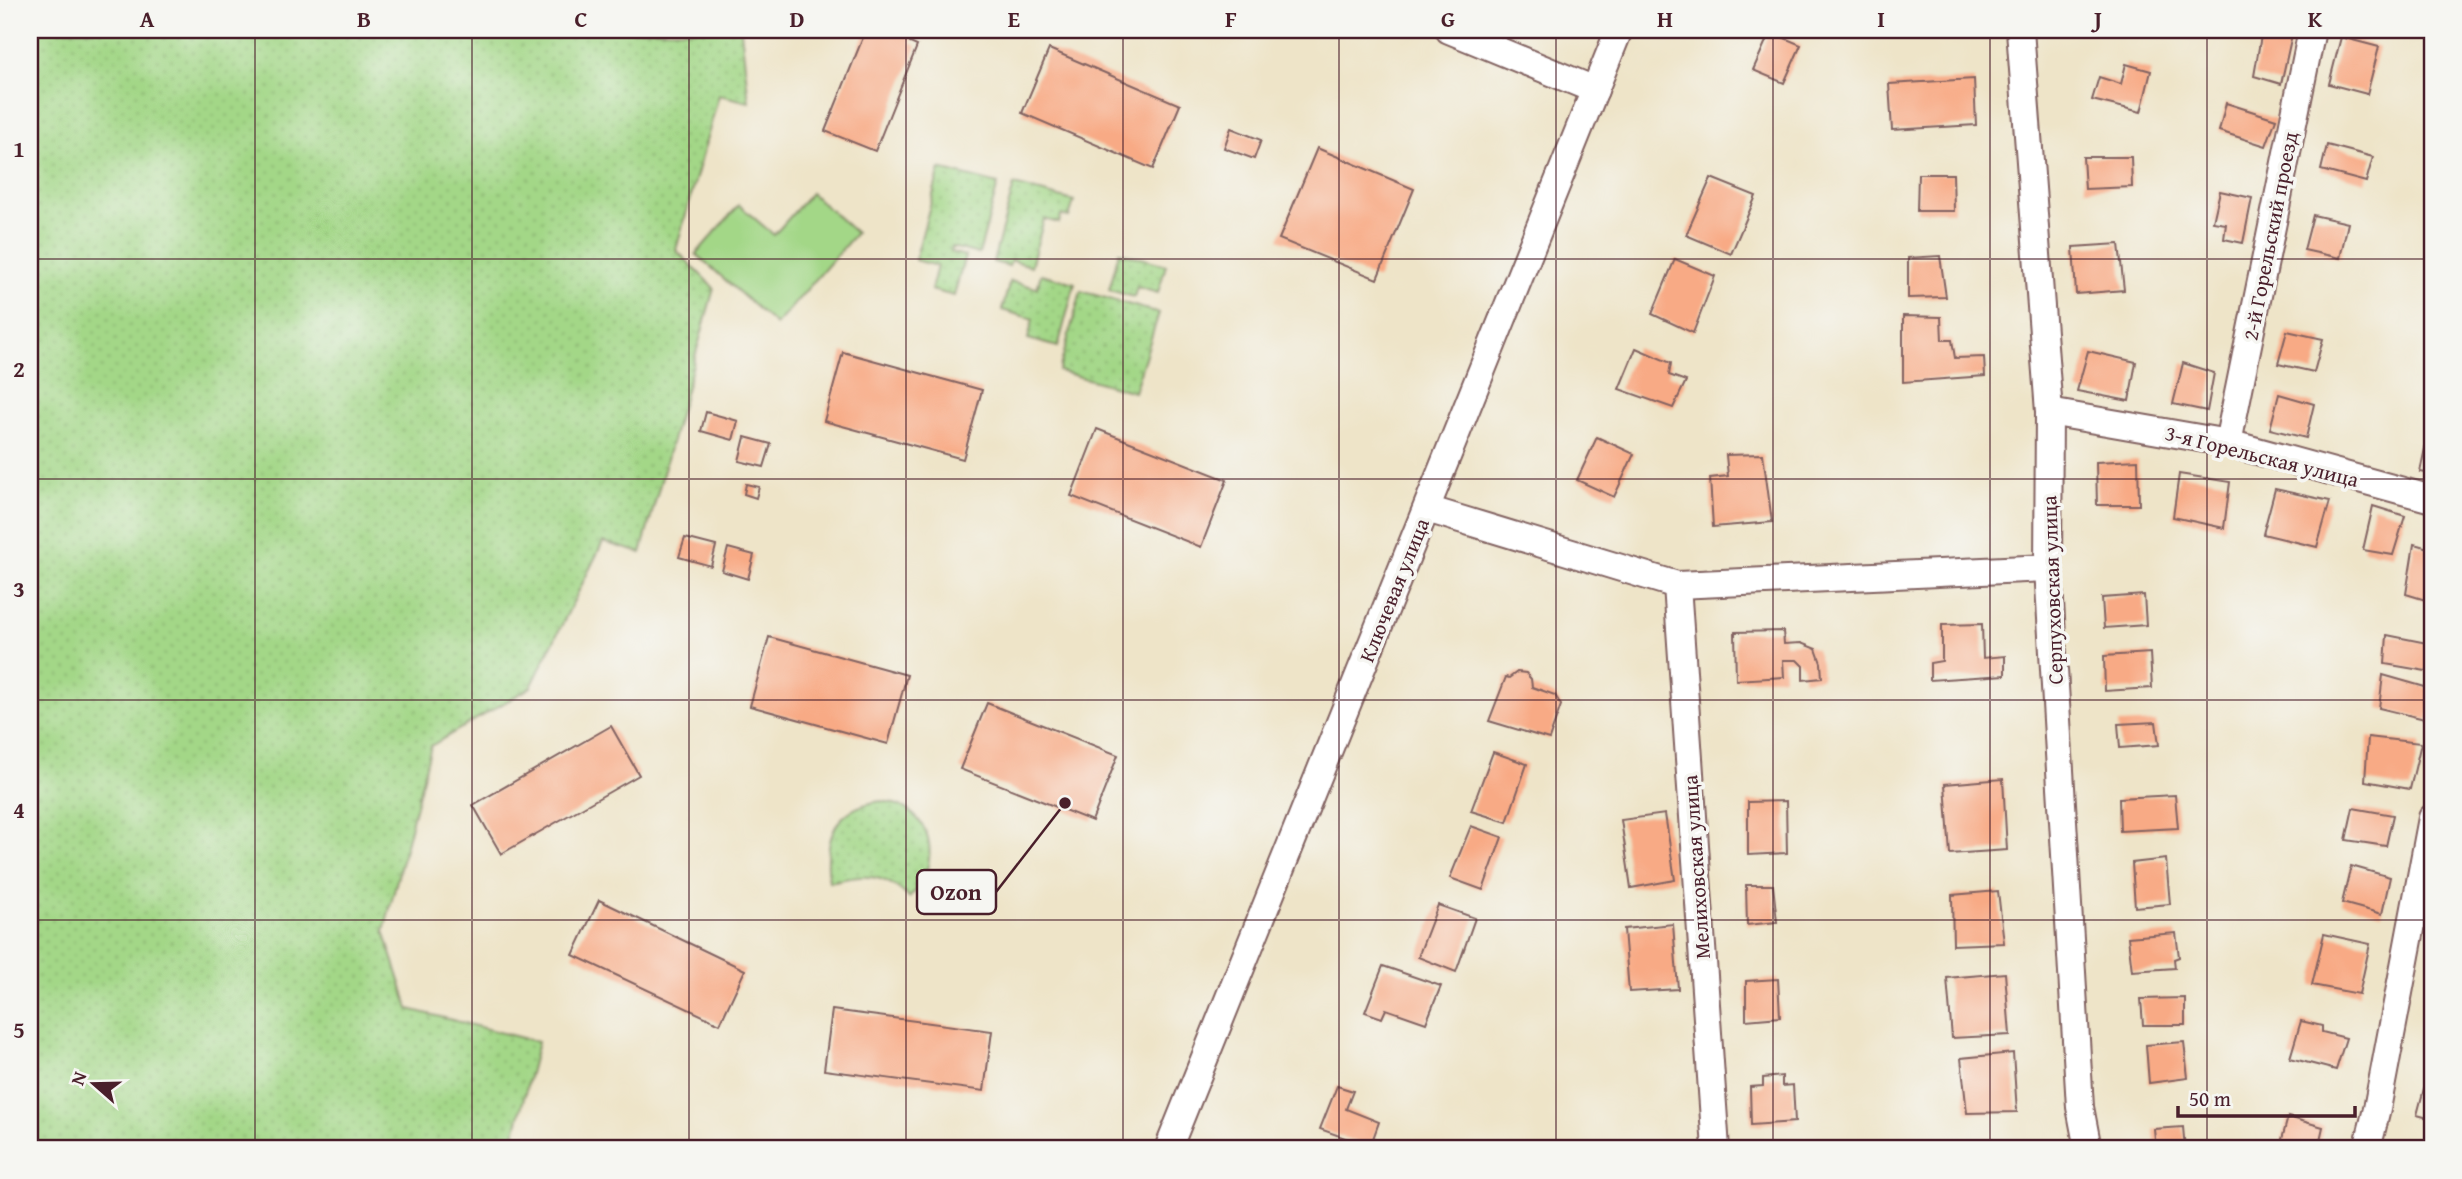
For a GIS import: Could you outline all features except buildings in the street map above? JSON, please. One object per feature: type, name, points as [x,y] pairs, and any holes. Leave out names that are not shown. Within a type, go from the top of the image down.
[{"type":"street","points":[[1449,30],[1595,90]]},
{"type":"street","name":"Ключевая улица","points":[[1168,1149],[1619,30]]},
{"type":"street","name":"Серпуховская улица","points":[[2020,30],[2049,412],[2048,568],[2080,1108],[2088,1149]]},
{"type":"street","name":"2-й Горельский проезд","points":[[2228,443],[2312,30]]},
{"type":"street","name":"3-я Горельская улица","points":[[2049,412],[2228,443],[2432,499]]},
{"type":"street","points":[[1427,509],[1676,585],[2048,568]]},
{"type":"street","name":"Мелиховская улица","points":[[1676,585],[1716,1149]]},
{"type":"street","points":[[2367,1149],[2377,1109],[2432,818]]},
{"type":"green space","points":[[30,30],[741,30],[749,102],[719,95],[676,250],[714,288],[641,553],[603,542],[531,687],[431,746],[384,931],[409,1009],[538,1042],[511,1149],[30,1149]]},
{"type":"green space","points":[[940,169],[998,184],[979,254],[952,247],[951,252],[965,256],[954,296],[931,290],[937,266],[915,260]]},
{"type":"green space","points":[[1014,185],[1074,201],[1069,217],[1061,215],[1059,223],[1044,219],[1031,266],[1011,260],[1009,266],[993,262]]},
{"type":"green space","points":[[811,193],[856,233],[776,325],[696,254],[739,205],[774,235]]},
{"type":"green space","points":[[1119,252],[1166,265],[1158,293],[1137,287],[1134,297],[1109,290]]},
{"type":"green space","points":[[1041,274],[1075,283],[1058,347],[1028,339],[1033,319],[1002,310],[1010,281],[1037,288]]},
{"type":"green space","points":[[1081,291],[1159,313],[1134,392],[1059,371]]},
{"type":"green space","points":[[882,801],[900,806],[913,814],[923,826],[928,839],[930,854],[927,869],[909,898],[890,883],[872,877],[829,882],[828,852],[835,827],[852,810]]},
{"type":"place","name":"Ozon","points":[[1065,803]]}]
